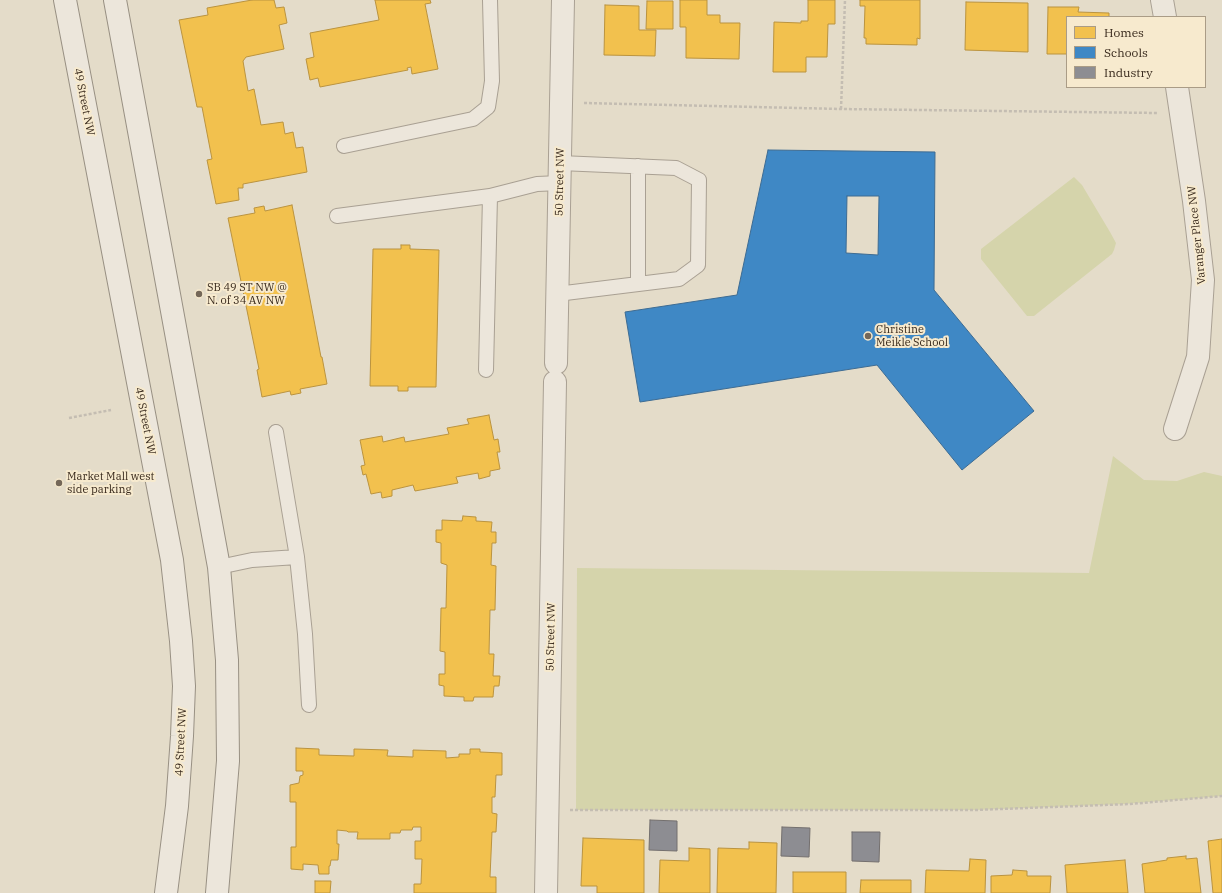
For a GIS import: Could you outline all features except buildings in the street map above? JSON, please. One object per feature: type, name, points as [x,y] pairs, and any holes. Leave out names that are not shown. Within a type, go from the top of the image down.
[{"type":"street","name":"49 Street NW","points":[[65,0],[172,560],[184,686],[177,806],[166,893]]},
{"type":"street","points":[[115,0],[219,567],[227,660],[228,761],[217,893]]},
{"type":"street","name":"50 Street NW","points":[[546,893],[563,0]]},
{"type":"street","points":[[1162,0],[1165,16]]},
{"type":"street","name":"Varanger Place NW","points":[[1175,429],[1198,357],[1203,280],[1194,201],[1177,88]]},
{"type":"lane","points":[[344,146],[473,119],[488,107],[492,81],[490,0]]},
{"type":"lane","points":[[638,166],[638,284]]},
{"type":"lane","points":[[337,216],[490,196],[537,184],[560,173],[638,166],[676,168],[699,180],[698,265],[679,279],[558,294]]},
{"type":"lane","points":[[486,370],[490,196]]},
{"type":"lane","points":[[276,432],[297,557],[305,634],[309,705]]},
{"type":"lane","points":[[219,567],[252,560],[297,557]]},
{"type":"path","points":[[842,109],[845,0]]},
{"type":"path","points":[[584,103],[842,109],[1181,113]]},
{"type":"path","points":[[69,418],[111,410]]},
{"type":"path","points":[[548,810],[975,810],[1130,804],[1222,796]]},
{"type":"green space","points":[[1074,177],[1082,185],[1110,232],[1116,243],[1114,250],[1112,254],[1034,316],[1027,316],[981,259],[981,249]]},
{"type":"green space","points":[[1113,456],[1144,480],[1177,481],[1204,472],[1222,476],[1222,796],[1124,804],[975,810],[576,810],[577,568],[1089,573]]},
{"type":"place","name":"SB 49 ST NW @ N. of 34 AV NW","points":[[199,294]]},
{"type":"place","name":"Christine Meikle School","points":[[868,336]]},
{"type":"place","name":"Market Mall west side parking","points":[[59,483]]}]
